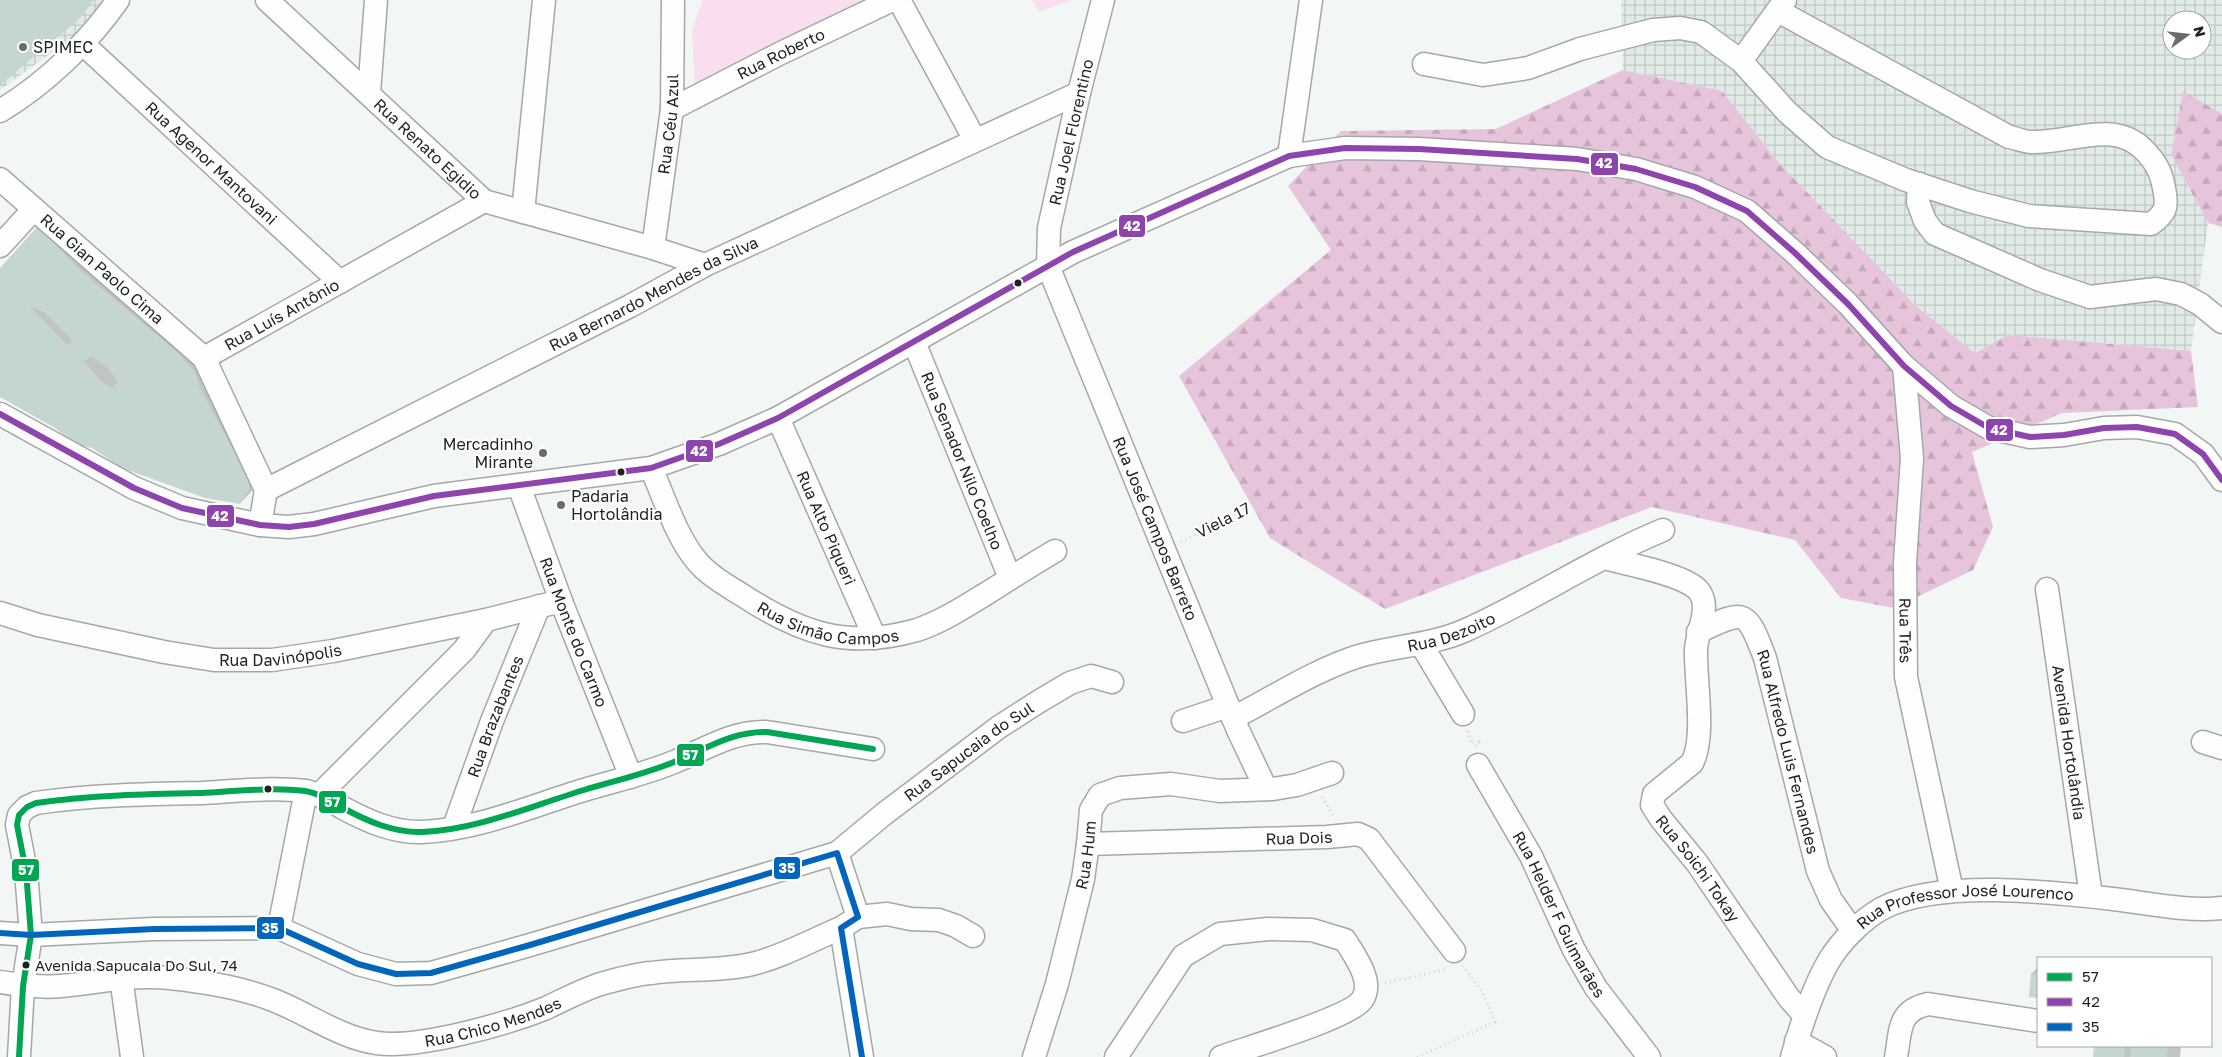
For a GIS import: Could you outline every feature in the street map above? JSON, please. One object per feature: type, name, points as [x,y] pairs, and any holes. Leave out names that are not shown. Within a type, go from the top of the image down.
[{"type":"street","points":[[0,112],[43,80],[82,44],[118,0]]},
{"type":"street","name":"Rua Renato Egidio","points":[[267,0],[484,201],[653,248],[705,266]]},
{"type":"street","points":[[369,93],[376,0]]},
{"type":"street","points":[[523,212],[544,0]]},
{"type":"street","name":"Rua Céu Azul","points":[[653,248],[672,110],[673,0]]},
{"type":"street","name":"Rua Roberto","points":[[672,110],[781,53],[892,0]]},
{"type":"street","points":[[900,0],[975,140]]},
{"type":"street","name":"Rua Joel Florentino","points":[[1048,266],[1049,228],[1079,93],[1103,0]]},
{"type":"street","points":[[1289,156],[1312,0]]},
{"type":"street","points":[[1424,64],[1483,75],[1528,68],[1580,49],[1653,30],[1680,28],[1701,32],[1740,61],[1787,112],[1827,147],[1919,184],[1970,201],[2029,216],[2151,224],[2163,215],[2167,200],[2155,161],[2137,144],[2116,134],[2096,134],[2030,142],[2009,137],[1782,5],[1740,61]]},
{"type":"street","name":"Rua Agenor Mantovani","points":[[82,44],[340,282]]},
{"type":"street","name":"Rua Bernardo Mendes da Silva","points":[[266,490],[630,306],[705,266],[1079,93]]},
{"type":"street","points":[[0,414],[134,488],[182,508],[260,525],[289,526],[314,524],[434,496],[651,468],[719,444],[778,418],[1073,252],[1289,156],[1345,148],[1419,149],[1577,159],[1636,169],[1695,187],[1747,211],[1795,252],[1848,304],[1904,366],[1951,406],[1989,428],[2030,437],[2064,435],[2104,428],[2136,428],[2175,434],[2203,454],[2222,480]]},
{"type":"street","name":"Rua Gian Paolo Cima","points":[[0,179],[33,210],[204,358]]},
{"type":"street","points":[[1919,184],[1918,202],[1925,222],[1935,234],[2040,280],[2090,297],[2156,289],[2181,294],[2200,304],[2222,322]]},
{"type":"street","name":"Rua Luís Antônio","points":[[266,490],[204,358],[484,201]]},
{"type":"street","points":[[0,246],[33,210]]},
{"type":"street","name":"Rua José Campos Barreto","points":[[1048,266],[1230,712],[1266,789]]},
{"type":"street","name":"Rua Senador Nilo Coelho","points":[[914,342],[1010,578]]},
{"type":"street","name":"Rua Três","points":[[1904,366],[1912,458],[1905,563],[1906,677],[1952,891]]},
{"type":"street","name":"Rua Alto Piqueri","points":[[778,418],[876,638]]},
{"type":"street","name":"Rua Simão Campos","points":[[651,468],[677,529],[696,560],[716,578],[773,615],[817,634],[845,638],[876,638],[917,630],[950,616],[1055,551]]},
{"type":"street","name":"Rua Monte do Carmo","points":[[519,486],[561,601],[632,776]]},
{"type":"street","points":[[260,525],[266,490]]},
{"type":"street","name":"Rua Dezoito","points":[[1184,721],[1230,712],[1343,662],[1388,649],[1421,644],[1465,631],[1631,543],[1663,530]]},
{"type":"street","name":"Rua Soichi Tokay","points":[[1604,558],[1653,569],[1694,588],[1702,596],[1704,607],[1696,648],[1698,731],[1695,756],[1687,767],[1654,794],[1652,805],[1697,863],[1789,998],[1804,1015]]},
{"type":"street","name":"Avenida Hortolândia","points":[[2047,590],[2091,896]]},
{"type":"street","name":"Rua Davinópolis","points":[[0,613],[38,625],[164,652],[214,660],[272,660],[334,651],[486,620],[561,601]]},
{"type":"street","name":"Rua Brazabantes","points":[[454,827],[489,729],[539,606]]},
{"type":"street","name":"Rua Alfredo Luis Fernandes","points":[[1698,632],[1732,617],[1740,616],[1747,620],[1752,627],[1765,658],[1818,871],[1832,900],[1853,931]]},
{"type":"street","points":[[279,928],[312,793],[464,650],[486,620]]},
{"type":"street","points":[[1421,644],[1463,714]]},
{"type":"street","name":"Rua Sapucaia do Sul","points":[[836,853],[884,814],[999,728],[1038,702],[1070,683],[1091,676],[1112,682]]},
{"type":"street","points":[[19,1057],[23,986],[31,935],[26,871],[17,825],[19,815],[36,803],[110,796],[266,790],[312,793],[360,817],[399,831],[422,832],[504,816],[674,762],[733,736],[751,731],[873,749]]},
{"type":"street","name":"Rua Helder F Guimarães","points":[[1476,755],[1531,856],[1574,950],[1596,988],[1649,1057]]},
{"type":"street","name":"Rua Hum","points":[[1034,1057],[1070,933],[1083,879],[1091,810],[1100,795],[1120,788],[1171,784],[1220,790],[1266,789],[1297,786],[1323,777]]},
{"type":"street","name":"Rua Dois","points":[[1088,844],[1358,834],[1369,839],[1458,958]]},
{"type":"street","points":[[0,933],[31,935],[154,929],[279,928],[358,964],[396,974],[431,972],[530,945],[836,853],[850,922],[862,1057]]},
{"type":"street","name":"Rua Professor José Lourenco","points":[[1794,1049],[1804,1015],[1830,959],[1853,931],[1881,909],[1917,896],[1952,891],[2025,891],[2091,896],[2178,907],[2222,908]]},
{"type":"street","name":"Rua Chico Mendes","points":[[0,982],[23,986],[60,987],[121,977],[173,978],[248,991],[273,1000],[364,1041],[380,1044],[407,1044],[433,1040],[506,1021],[544,1009],[603,983],[650,973],[700,971],[753,964],[850,922],[887,914],[911,919],[939,920],[956,926],[973,936]]},
{"type":"street","points":[[1116,1057],[1182,956],[1220,934],[1268,929],[1312,930],[1346,940],[1364,979],[1362,999],[1349,1010],[1221,1057]]},
{"type":"street","points":[[121,977],[132,1057]]},
{"type":"street","points":[[1896,1057],[1903,1021],[1907,1013],[1916,1007],[1928,1004],[2037,1021]]},
{"type":"street","points":[[1794,1049],[1825,1057]]},
{"type":"path","name":"Viela 17","points":[[1165,551],[1282,490]]},
{"type":"path","points":[[1463,714],[1471,742],[1479,742],[1476,755]]},
{"type":"path","points":[[1323,777],[1344,835]]},
{"type":"path","points":[[1364,979],[1458,958],[1483,993],[1495,1022],[1417,1057]]},
{"type":"shaded area","name":"SPIMEC","points":[[0,0],[108,0],[94,22],[0,90]]},
{"type":"shaded area","points":[[703,0],[865,0],[695,87],[692,30]]},
{"type":"shaded area","points":[[1032,0],[1072,0],[1039,12]]},
{"type":"shaded area","points":[[1621,0],[2222,0],[2222,114],[2183,92],[2171,154],[2208,223],[2191,351],[2008,335],[1975,353],[1917,307],[1778,162],[1722,91],[1623,70]]},
{"type":"green space","points":[[1623,70],[1722,91],[1778,162],[1917,307],[1975,353],[2008,335],[2191,351],[2198,407],[2062,413],[1972,452],[1993,527],[1973,570],[1894,608],[1841,598],[1795,540],[1652,507],[1385,609],[1270,538],[1179,376],[1331,250],[1288,186],[1341,131],[1496,129]]},
{"type":"green space","points":[[2183,91],[2222,114],[2222,227],[2208,223],[2171,154]]},
{"type":"building","name":"SPIMEC","points":[[0,0],[94,0],[79,19],[0,85]]},
{"type":"building","points":[[38,226],[81,271],[177,352],[195,372],[200,388],[247,476],[250,487],[240,504],[205,498],[122,468],[92,448],[75,444],[55,428],[0,397],[0,268]],"holes":[[[29,306],[44,312],[72,340],[67,345]],[[91,356],[109,369],[118,382],[113,387],[119,393],[101,381],[84,362]]]},
{"type":"building","points":[[2031,973],[2037,973],[2037,998],[2029,997]]},
{"type":"building","points":[[2094,1047],[2125,1047],[2124,1057],[2093,1057]]},
{"type":"building","points":[[2131,1047],[2168,1047],[2167,1057],[2130,1057]]},
{"type":"transit line","name":"42","points":[[0,414],[134,488],[182,508],[260,525],[289,527],[314,524],[434,496],[651,468],[719,444],[778,418],[1073,252],[1289,156],[1345,148],[1419,149],[1577,159],[1636,169],[1695,187],[1747,211],[1795,253],[1848,304],[1904,366],[1951,406],[1989,428],[2030,437],[2064,435],[2104,428],[2137,427],[2175,434],[2203,454],[2222,480]]},
{"type":"transit line","name":"57","points":[[19,1057],[23,986],[31,935],[26,871],[17,825],[19,815],[27,807],[36,803],[119,795],[280,789],[305,791],[320,795],[381,825],[412,832],[422,832],[463,827],[504,816],[652,770],[742,734],[767,732],[873,749]]},
{"type":"transit line","name":"35","points":[[0,933],[31,935],[154,929],[279,928],[358,964],[396,974],[431,973],[837,853],[858,917],[841,928],[862,1057]]},
{"type":"place","name":"SPIMEC","points":[[23,47]]},
{"type":"place","name":"Mercadinho Mirante","points":[[543,453]]},
{"type":"place","name":"Padaria Hortolândia","points":[[561,505]]},
{"type":"place","name":"Avenida Sapucaia Do Sul, 74","points":[[26,965]]}]
